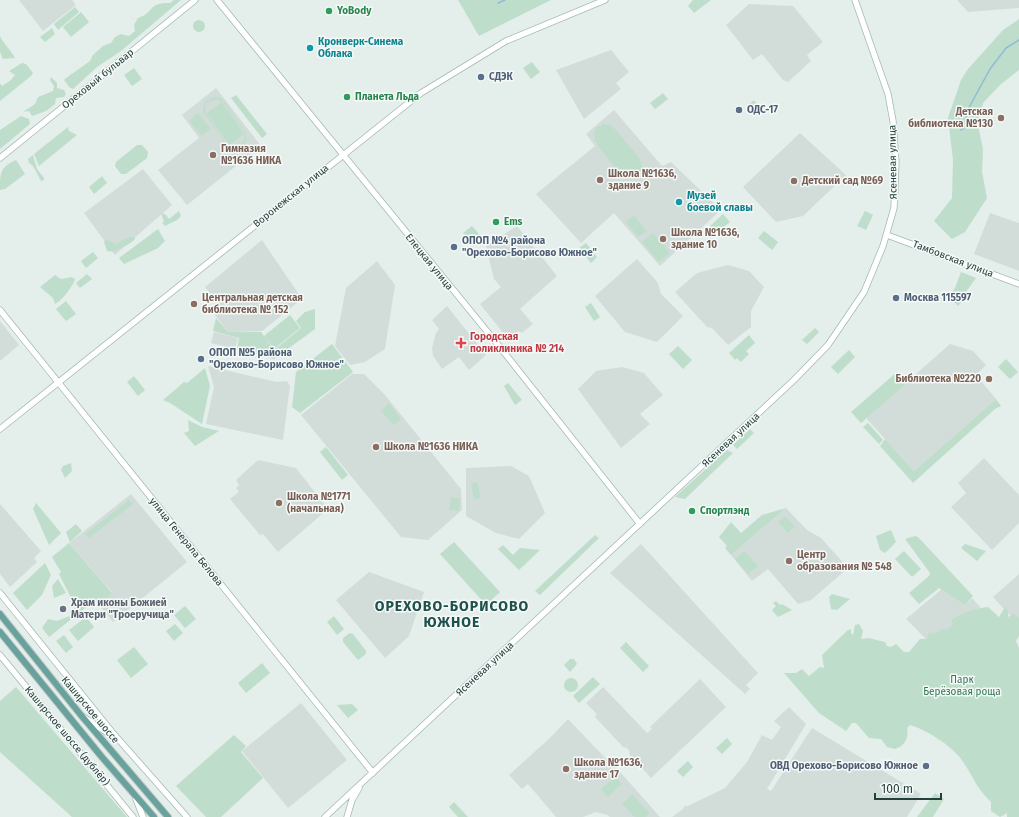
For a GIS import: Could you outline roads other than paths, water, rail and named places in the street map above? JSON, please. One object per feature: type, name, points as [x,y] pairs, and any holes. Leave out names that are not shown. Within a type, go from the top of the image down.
[{"type":"main road","name":"Каширское шоссе","points":[[0,614],[80,714],[168,817]]},
{"type":"main road","name":"Каширское шоссе","points":[[0,632],[154,817]]},
{"type":"street","name":"Ореховый бульвар","points":[[0,158],[195,0]]},
{"type":"street","name":"Елецкая улица","points":[[217,0],[516,367],[640,524]]},
{"type":"street","name":"Воронежская улица","points":[[0,429],[343,154],[422,93],[484,53],[518,36],[605,0]]},
{"type":"street","name":"Ясеневая улица","points":[[325,817],[785,389],[828,345],[864,292],[887,235],[894,208],[896,162],[893,120],[888,94],[855,0]]},
{"type":"street","name":"Тамбовская улица","points":[[887,235],[1019,284]]},
{"type":"street","name":"улица Генерала Белова","points":[[0,310],[57,383],[373,773]]},
{"type":"street","points":[[0,593],[121,743],[187,817]]},
{"type":"street","name":"Каширское шоссе (дублёр)","points":[[0,655],[133,817]]},
{"type":"street","points":[[80,714],[121,743]]},
{"type":"street","name":"Ясеневая улица","points":[[347,817],[352,800],[362,783]]},
{"type":"street","points":[[133,793],[143,817]]},
{"type":"waterway","points":[[498,3],[505,0]]},
{"type":"waterway","points":[[961,130],[967,126],[966,113],[990,69],[1006,48],[1019,40]]},
{"type":"place","name":"YoBody","points":[[329,11]]},
{"type":"place","name":"Кронверк-Синема Облака","points":[[310,48]]},
{"type":"place","name":"СДЭК","points":[[481,77]]},
{"type":"place","name":"Планета Льда","points":[[347,97]]},
{"type":"place","name":"ОДС-17","points":[[739,110]]},
{"type":"place","name":"Детская библиотека №130","points":[[1001,118]]},
{"type":"place","name":"Гимназия №1636 НИКА","points":[[213,155]]},
{"type":"place","name":"Школа №1636, здание 9","points":[[600,180]]},
{"type":"place","name":"Детский сад №69","points":[[794,181]]},
{"type":"place","name":"Музей боевой славы","points":[[679,202]]},
{"type":"place","name":"Ems","points":[[496,222]]},
{"type":"place","name":"Школа №1636, здание 10","points":[[663,239]]},
{"type":"place","name":"ОПОП №4 района \"Орехово-Борисово Южное\"","points":[[454,247]]},
{"type":"place","name":"Москва 115597","points":[[896,298]]},
{"type":"place","name":"Центральная детская библиотека № 152","points":[[194,304]]},
{"type":"place","name":"Городская поликлиника № 214","points":[[461,343]]},
{"type":"place","name":"ОПОП №5 района \"Орехово-Борисово Южное\"","points":[[201,359]]},
{"type":"place","name":"Библиотека №220","points":[[989,379]]},
{"type":"place","name":"Школа №1636 НИКА","points":[[376,447]]},
{"type":"place","name":"Школа №1771 (начальная)","points":[[279,503]]},
{"type":"place","name":"Спортлэнд","points":[[692,511]]},
{"type":"place","name":"Центр образования № 548","points":[[789,561]]},
{"type":"place","name":"Храм иконы Божией Матери \"Троeручица\"","points":[[63,609]]},
{"type":"place","name":"ОВД Орехово-Борисово Южное","points":[[926,766]]},
{"type":"place","name":"Школа №1636, здание 17","points":[[566,769]]},
{"type":"district","name":"ОРЕХОВО-БОРИСОВО ЮЖНОЕ","points":[[452,614]]},
{"type":"park label","name":"Парк Берёзовая роща","points":[[962,686]]}]
